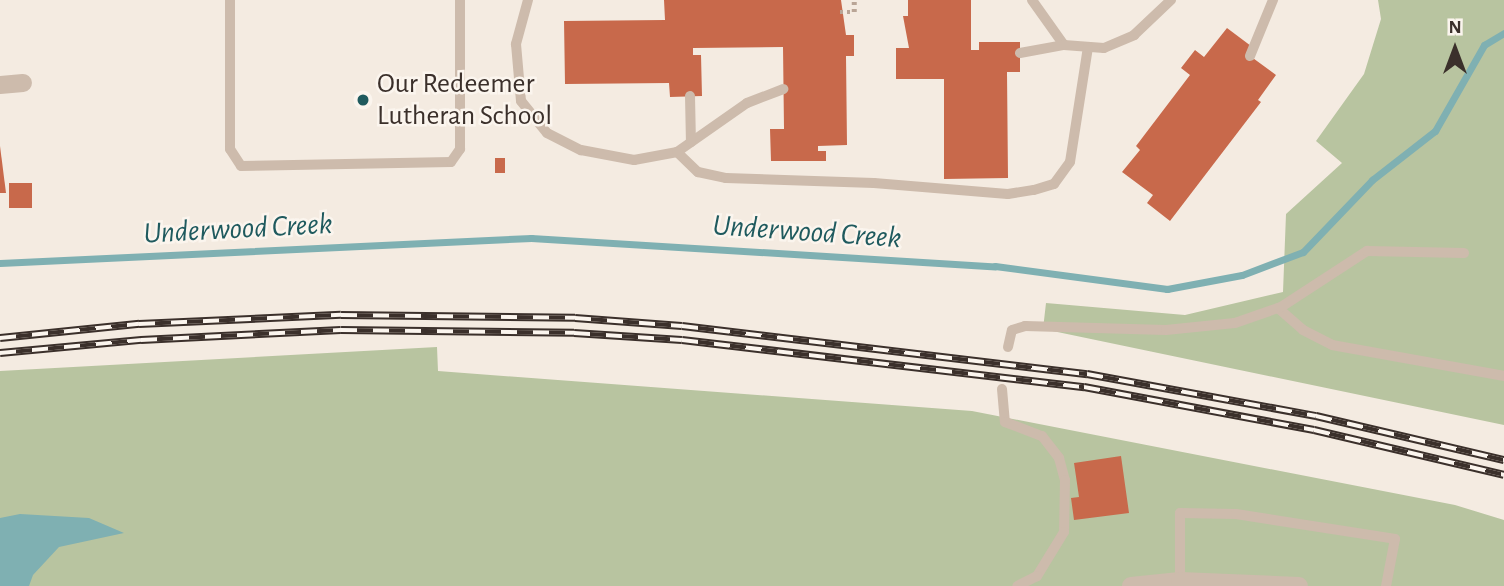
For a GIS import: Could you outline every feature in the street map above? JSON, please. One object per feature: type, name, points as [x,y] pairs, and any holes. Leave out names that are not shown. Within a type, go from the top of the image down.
[{"type":"street","points":[[0,85],[23,83]]},
{"type":"street","points":[[1132,586],[1180,581],[1299,586]]},
{"type":"lane","points":[[230,0],[230,149],[241,166],[451,163],[460,149],[460,0]]},
{"type":"lane","points":[[528,0],[516,44],[515,71],[521,101],[547,133],[581,150],[634,160],[677,152],[763,94],[783,89]]},
{"type":"lane","points":[[1032,0],[1064,45]]},
{"type":"lane","points":[[1020,53],[1064,45],[1104,48],[1134,35],[1171,0]]},
{"type":"lane","points":[[1251,56],[1273,0]]},
{"type":"lane","points":[[677,152],[698,172],[726,178],[874,183],[994,193],[1034,190],[1054,184],[1070,163],[1088,47]]},
{"type":"lane","points":[[690,96],[691,142]]},
{"type":"lane","points":[[1008,347],[1012,330],[1025,326],[1207,329],[1278,308],[1367,251],[1464,253]]},
{"type":"lane","points":[[1278,308],[1303,330],[1332,345],[1504,376]]},
{"type":"lane","points":[[1002,389],[1005,422],[1042,436],[1059,458],[1065,480],[1064,532],[1037,576],[1017,586]]},
{"type":"lane","points":[[1180,581],[1180,513],[1236,514],[1395,539],[1386,586]]},
{"type":"path","points":[[840,12],[854,12],[854,0]]},
{"type":"green space","points":[[1378,0],[1504,0],[1504,425],[1043,329],[1046,303],[1185,315],[1283,292],[1286,214],[1342,163],[1316,141],[1364,74],[1381,19]]},
{"type":"green space","points":[[437,347],[438,371],[972,411],[1455,505],[1504,520],[1504,586],[0,586],[0,371]]},
{"type":"water","points":[[20,514],[89,518],[124,533],[59,547],[33,575],[29,586],[0,586],[0,518]]},
{"type":"building","points":[[664,0],[841,0],[846,35],[854,35],[854,56],[846,56],[847,145],[818,146],[818,151],[826,151],[826,161],[771,161],[770,129],[784,129],[783,47],[693,48],[693,55],[701,55],[702,96],[670,97],[669,83],[565,84],[564,21],[665,20]]},
{"type":"building","points":[[908,0],[971,0],[971,50],[979,50],[979,42],[1020,42],[1020,72],[1007,72],[1008,178],[944,179],[944,79],[896,79],[896,48],[909,48],[903,16],[908,16]]},
{"type":"building","points":[[1227,28],[1251,46],[1246,53],[1276,75],[1258,100],[1261,102],[1170,221],[1147,203],[1153,195],[1122,172],[1140,150],[1136,146],[1190,75],[1181,68],[1195,50],[1204,57]]},
{"type":"building","points":[[0,146],[6,193],[0,193]]},
{"type":"building","points":[[495,158],[505,158],[505,173],[495,173]]},
{"type":"building","points":[[9,183],[32,183],[32,208],[9,208]]},
{"type":"building","points":[[1121,456],[1129,513],[1074,520],[1071,498],[1079,497],[1074,463]]},
{"type":"waterway","name":"Underwood Creek","points":[[0,263],[531,238],[995,266],[1167,289],[1242,275],[1303,252],[1372,180],[1435,131],[1484,45],[1504,33]]},
{"type":"railway","points":[[0,338],[139,324],[341,315],[575,318],[682,326],[1087,374],[1316,416],[1504,460]]},
{"type":"railway","points":[[0,353],[141,340],[341,330],[574,333],[682,340],[1084,387],[1314,430],[1504,475]]},
{"type":"place","name":"Our Redeemer Lutheran School","points":[[363,100]]}]
